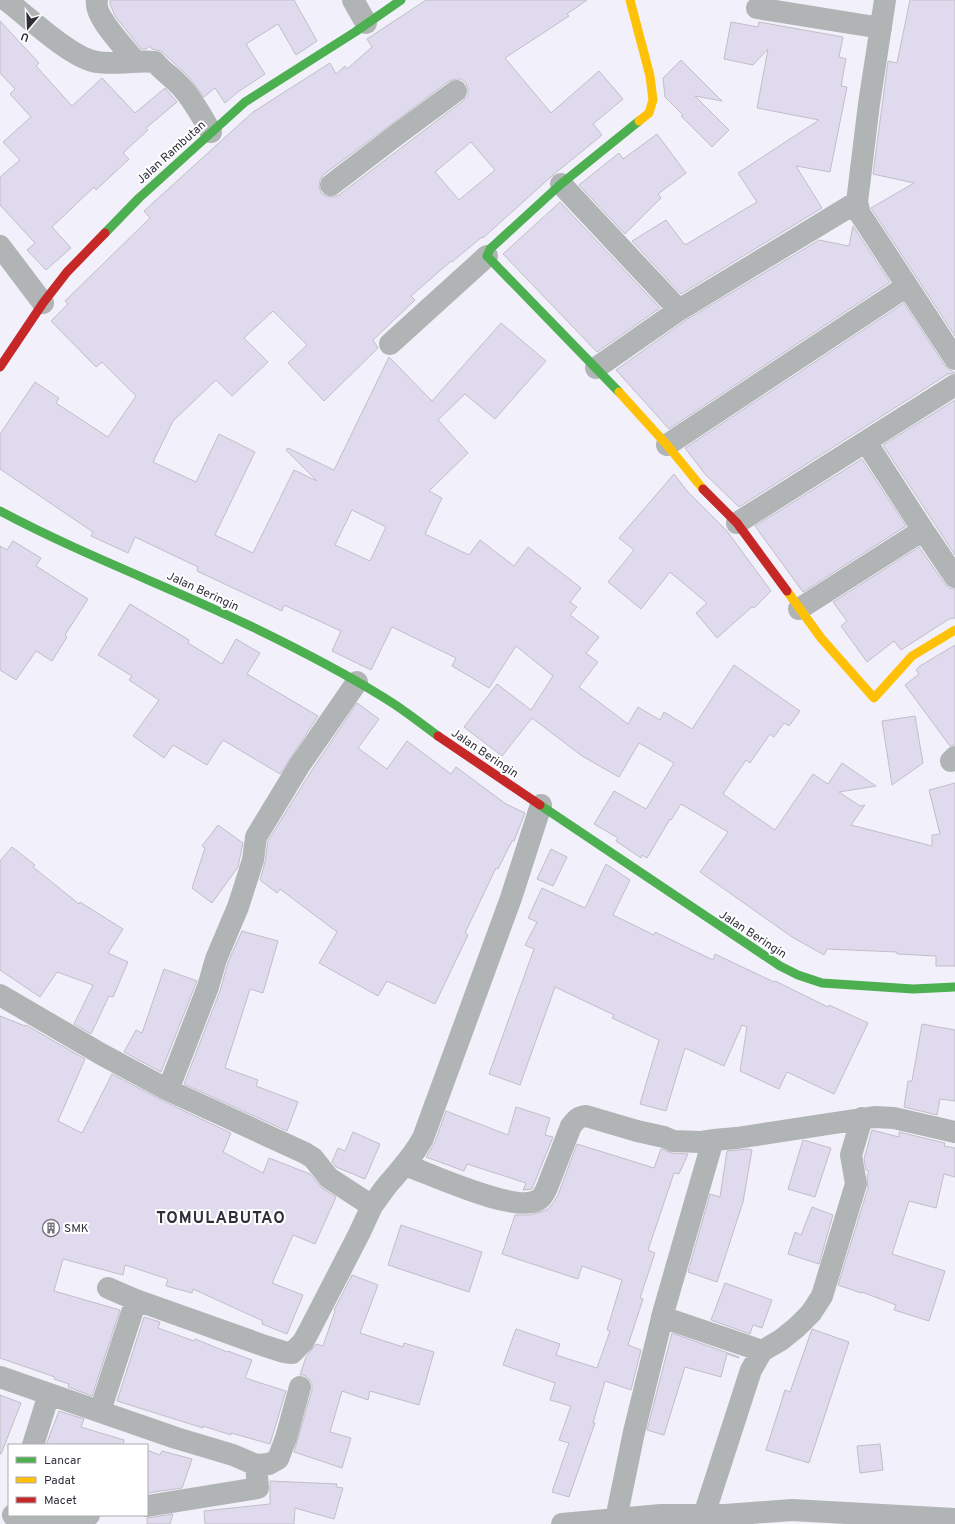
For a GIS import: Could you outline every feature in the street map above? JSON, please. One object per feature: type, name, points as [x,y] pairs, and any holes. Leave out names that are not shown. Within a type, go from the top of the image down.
[{"type":"street","points":[[6,0],[81,58],[97,62],[155,62],[160,69],[172,77],[183,89],[197,108],[211,132]]},
{"type":"street","points":[[96,0],[99,12],[105,22],[135,62]]},
{"type":"street","points":[[353,0],[366,23]]},
{"type":"street","name":"Jalan Rambutan","points":[[0,367],[67,272],[139,198],[211,132],[246,102],[401,0]]},
{"type":"street","points":[[390,344],[487,256],[490,249],[561,184],[649,113],[653,100],[650,76],[630,0]]},
{"type":"street","points":[[885,0],[869,104],[857,202],[860,214],[955,359]]},
{"type":"street","points":[[758,8],[881,28]]},
{"type":"street","points":[[330,186],[399,132],[456,91]]},
{"type":"street","points":[[561,184],[679,310]]},
{"type":"street","points":[[596,368],[679,310],[857,202]]},
{"type":"street","points":[[0,246],[44,303]]},
{"type":"street","points":[[487,256],[596,368],[667,444],[696,482],[736,523],[821,638],[874,698],[912,656],[955,630]]},
{"type":"street","points":[[667,444],[907,286]]},
{"type":"street","points":[[736,523],[955,385]]},
{"type":"street","points":[[866,442],[922,530],[955,577]]},
{"type":"street","name":"Jalan Beringin","points":[[0,511],[34,529],[185,596],[270,636],[357,682],[393,704],[765,958],[798,975],[822,983],[852,986],[913,989],[955,987]]},
{"type":"street","points":[[799,609],[922,530]]},
{"type":"street","points":[[168,1090],[208,987],[216,959],[238,906],[253,860],[256,837],[299,766],[357,682]]},
{"type":"street","points":[[108,1288],[136,1300],[284,1352],[292,1353],[303,1342],[372,1206],[416,1151],[424,1138],[511,898],[541,805]]},
{"type":"street","points":[[0,995],[101,1054],[168,1090],[305,1153],[313,1158],[329,1178],[372,1206]]},
{"type":"street","points":[[405,1165],[467,1190],[520,1203],[533,1202],[540,1199],[546,1190],[572,1126],[577,1119],[586,1116],[637,1131],[664,1137],[673,1141],[700,1142],[745,1137],[874,1116],[894,1118],[955,1132]]},
{"type":"street","points":[[704,1515],[751,1370],[762,1351],[781,1340],[797,1327],[811,1313],[822,1296],[856,1184],[851,1155],[862,1118]]},
{"type":"street","points":[[616,1519],[634,1432],[662,1317],[713,1140]]},
{"type":"street","points":[[100,1411],[136,1300]]},
{"type":"street","points":[[662,1317],[762,1351]]},
{"type":"street","points":[[0,1377],[176,1438],[233,1455],[256,1466],[269,1464],[278,1459],[286,1438],[300,1387]]},
{"type":"street","points":[[33,1444],[49,1394]]},
{"type":"street","points":[[148,1506],[258,1488],[256,1466]]},
{"type":"street","points":[[562,1524],[661,1515],[725,1515],[792,1510],[955,1519]]},
{"type":"street","points":[[14,1516],[15,1518],[22,1520],[82,1516]]},
{"type":"building","points":[[110,0],[294,0],[317,41],[296,55],[278,24],[246,44],[265,74],[238,92],[225,103],[215,88],[204,97],[188,76],[161,51],[152,49],[150,46],[146,49],[141,49],[115,16]]},
{"type":"building","points":[[426,0],[587,0],[567,14],[569,16],[505,58],[551,113],[599,71],[623,99],[593,124],[602,135],[553,175],[483,238],[482,237],[452,262],[451,261],[411,296],[415,300],[373,340],[378,348],[324,401],[288,363],[307,345],[273,311],[244,338],[268,362],[232,396],[216,380],[173,421],[153,462],[196,482],[219,434],[255,452],[215,535],[253,553],[294,470],[317,481],[286,450],[288,448],[334,470],[389,357],[432,401],[501,323],[546,361],[495,419],[465,394],[438,420],[468,453],[429,491],[442,498],[425,534],[469,555],[480,540],[514,566],[528,547],[581,588],[570,602],[577,607],[570,615],[599,637],[586,653],[598,662],[579,687],[628,724],[638,707],[660,720],[664,712],[692,729],[734,665],[800,711],[789,726],[784,723],[774,737],[770,734],[750,763],[746,760],[723,794],[775,830],[813,774],[828,784],[842,763],[876,786],[839,792],[860,806],[865,805],[851,825],[932,846],[932,835],[940,834],[929,790],[955,783],[955,966],[936,966],[936,956],[897,954],[897,952],[827,949],[824,955],[792,937],[700,872],[728,832],[681,804],[671,820],[670,819],[647,858],[642,855],[641,858],[616,841],[618,838],[594,824],[614,791],[646,809],[674,763],[639,743],[619,777],[582,756],[532,718],[502,756],[464,727],[497,684],[531,710],[553,676],[516,646],[489,688],[452,666],[456,658],[392,627],[371,670],[332,651],[341,631],[284,605],[282,611],[197,571],[198,567],[135,537],[128,553],[91,536],[93,532],[0,469],[0,434],[35,382],[59,398],[56,403],[108,437],[136,396],[102,362],[96,367],[51,321],[68,304],[65,301],[150,218],[144,211],[253,112],[330,63],[336,74],[345,66],[347,69],[372,47],[367,39]],"holes":[[[461,79],[466,83],[468,96],[463,101],[339,195],[332,197],[321,193],[319,186],[323,175],[449,81]],[[471,142],[495,170],[459,200],[435,172]],[[352,510],[386,527],[370,561],[335,545]]]},
{"type":"building","points":[[910,0],[955,0],[955,336],[871,208],[914,183],[873,174],[888,61],[897,63]]},
{"type":"building","points":[[0,21],[39,63],[36,66],[72,106],[102,78],[135,113],[165,88],[177,102],[146,128],[148,130],[123,153],[129,159],[96,190],[94,187],[52,227],[71,248],[46,270],[27,250],[35,243],[0,205],[0,177],[20,160],[3,142],[31,117],[10,94],[15,89],[0,73]]},
{"type":"building","points":[[731,22],[758,27],[759,22],[843,37],[839,57],[846,59],[841,86],[847,87],[830,172],[796,166],[822,208],[681,294],[632,241],[666,220],[684,244],[687,244],[757,202],[738,173],[819,120],[757,108],[768,49],[753,65],[724,59]]},
{"type":"building","points":[[681,60],[722,101],[695,96],[729,130],[712,147],[681,116],[683,115],[665,97],[663,78]]},
{"type":"building","points":[[657,134],[686,173],[658,194],[661,198],[625,234],[579,185],[619,153],[623,159]]},
{"type":"building","points":[[560,202],[660,308],[597,352],[503,254]]},
{"type":"building","points":[[853,226],[890,282],[669,429],[616,370],[686,320],[819,240],[849,246]]},
{"type":"building","points":[[904,303],[945,366],[955,373],[948,374],[739,507],[705,474],[685,448]]},
{"type":"building","points":[[955,400],[955,555],[883,445]]},
{"type":"building","points":[[862,459],[906,526],[803,592],[755,526]]},
{"type":"building","points":[[674,474],[687,491],[727,531],[771,591],[754,608],[752,607],[717,638],[696,613],[707,603],[670,572],[641,609],[608,582],[634,550],[619,538]]},
{"type":"building","points":[[13,541],[41,558],[36,566],[88,599],[65,635],[67,637],[52,661],[36,651],[16,680],[0,670],[0,546],[7,550]]},
{"type":"building","points":[[919,547],[945,584],[949,588],[955,589],[955,618],[949,619],[901,650],[894,641],[867,662],[841,626],[847,621],[833,602]]},
{"type":"building","points":[[130,604],[189,640],[188,643],[222,664],[236,639],[260,653],[247,674],[318,716],[280,774],[223,740],[207,765],[173,745],[164,758],[133,736],[159,700],[129,680],[132,676],[98,655]]},
{"type":"building","points":[[955,645],[955,745],[950,746],[905,685],[919,674],[916,670],[920,666]]},
{"type":"building","points":[[357,703],[379,719],[358,748],[387,769],[407,741],[451,774],[456,767],[506,804],[525,813],[514,841],[512,841],[498,869],[496,868],[465,933],[468,935],[435,1004],[387,981],[378,996],[319,963],[337,932],[280,889],[277,893],[260,880],[265,862],[268,841],[310,773]]},
{"type":"building","points":[[915,716],[923,763],[892,785],[882,721]]},
{"type":"building","points":[[218,825],[243,843],[238,867],[212,903],[192,888],[205,848],[202,846]]},
{"type":"building","points":[[12,847],[35,865],[33,867],[79,904],[80,902],[123,929],[108,953],[128,962],[113,997],[109,996],[91,1034],[74,1024],[93,985],[57,972],[40,997],[0,970],[0,861]]},
{"type":"building","points":[[551,849],[567,857],[553,886],[537,879]]},
{"type":"building","points":[[606,864],[630,880],[613,915],[654,935],[655,932],[713,960],[715,954],[828,1007],[829,1005],[868,1023],[834,1094],[787,1072],[779,1089],[740,1071],[747,1027],[742,1025],[724,1066],[685,1048],[666,1111],[640,1104],[659,1040],[612,1018],[614,1015],[555,987],[520,1085],[489,1074],[534,949],[525,945],[537,922],[528,918],[542,888],[585,908]]},
{"type":"building","points":[[242,931],[278,941],[263,993],[250,989],[225,1068],[258,1080],[256,1086],[298,1102],[287,1131],[184,1084],[220,991],[228,962]]},
{"type":"building","points":[[164,969],[197,981],[161,1072],[124,1052],[136,1030],[142,1033]]},
{"type":"building","points":[[0,1016],[25,1026],[26,1025],[85,1059],[58,1121],[82,1133],[112,1074],[163,1101],[231,1133],[223,1152],[263,1173],[269,1158],[310,1174],[322,1188],[336,1197],[315,1244],[293,1235],[272,1283],[303,1295],[287,1334],[262,1324],[263,1321],[193,1289],[192,1293],[166,1286],[168,1279],[125,1265],[123,1275],[63,1259],[54,1291],[120,1310],[92,1396],[68,1387],[69,1384],[54,1379],[55,1377],[0,1358]]},
{"type":"building","points":[[922,1024],[955,1030],[955,1101],[940,1099],[937,1115],[904,1107],[908,1081],[912,1081]]},
{"type":"building","points":[[516,1107],[550,1118],[545,1135],[553,1137],[532,1189],[523,1190],[526,1183],[467,1164],[464,1171],[426,1157],[435,1142],[446,1111],[508,1135]]},
{"type":"building","points":[[872,1130],[899,1137],[899,1132],[945,1143],[944,1146],[955,1148],[955,1177],[944,1174],[936,1208],[909,1201],[892,1254],[945,1271],[929,1321],[894,1310],[896,1305],[862,1292],[861,1293],[838,1285],[868,1188],[867,1176],[869,1171],[866,1170],[864,1159]]},
{"type":"building","points":[[353,1132],[380,1144],[365,1179],[336,1167],[332,1162],[338,1148],[345,1151]]},
{"type":"building","points":[[803,1140],[831,1148],[815,1197],[788,1189]]},
{"type":"building","points":[[577,1144],[654,1168],[661,1149],[672,1153],[688,1154],[679,1174],[674,1173],[648,1250],[655,1253],[640,1298],[643,1299],[628,1345],[641,1350],[631,1390],[605,1381],[593,1423],[595,1423],[569,1497],[552,1492],[569,1443],[559,1440],[571,1406],[550,1400],[555,1383],[503,1365],[516,1329],[560,1344],[556,1355],[597,1368],[610,1331],[607,1330],[622,1280],[582,1266],[578,1279],[502,1254],[515,1215],[530,1215],[541,1212],[548,1209],[553,1203],[558,1195]]},
{"type":"building","points":[[752,1150],[743,1202],[717,1282],[688,1272],[710,1194],[720,1197],[727,1151]]},
{"type":"building","points":[[812,1207],[833,1215],[819,1264],[788,1254],[795,1232],[801,1235]]},
{"type":"building","points":[[401,1225],[482,1252],[469,1292],[388,1265]]},
{"type":"building","points":[[352,1275],[378,1285],[360,1333],[403,1347],[404,1343],[434,1352],[419,1405],[370,1391],[368,1400],[342,1391],[330,1432],[351,1438],[342,1468],[294,1452],[312,1390],[312,1383],[309,1379],[304,1375],[300,1375],[306,1357],[316,1344],[323,1346],[335,1311],[334,1310]]},
{"type":"building","points":[[725,1283],[772,1300],[762,1328],[753,1325],[750,1334],[711,1320]]},
{"type":"building","points":[[144,1317],[160,1322],[158,1328],[194,1341],[195,1339],[252,1360],[245,1378],[286,1391],[270,1444],[231,1433],[231,1435],[203,1426],[203,1428],[117,1401]]},
{"type":"building","points":[[812,1329],[849,1342],[809,1463],[766,1450],[785,1390],[790,1392]]},
{"type":"building","points":[[672,1333],[739,1358],[727,1354],[721,1377],[685,1367],[664,1435],[647,1430]]},
{"type":"building","points":[[0,1395],[21,1403],[1,1454],[0,1454]]},
{"type":"building","points":[[59,1411],[84,1419],[81,1427],[124,1440],[123,1444],[46,1444]]},
{"type":"building","points":[[880,1444],[883,1470],[860,1473],[857,1446]]},
{"type":"building","points":[[148,1450],[160,1455],[162,1451],[192,1459],[182,1488],[148,1493]]},
{"type":"building","points":[[270,1481],[337,1484],[336,1487],[343,1488],[334,1519],[295,1508],[294,1524],[205,1524],[204,1511],[270,1504]]},
{"type":"building","points":[[173,1514],[170,1524],[147,1524],[147,1518]]},
{"type":"traffic: fast","points":[[105,233],[139,198],[245,102],[355,32],[401,0]]},
{"type":"traffic: fast","points":[[619,392],[487,256],[490,249],[561,184],[639,121]]},
{"type":"traffic: fast","points":[[0,511],[69,545],[243,622],[307,654],[380,695],[438,736]]},
{"type":"traffic: fast","points":[[540,805],[780,966],[798,975],[822,983],[913,989],[955,987]]},
{"type":"traffic: slow","points":[[630,0],[650,76],[653,100],[649,113],[639,121]]},
{"type":"traffic: slow","points":[[619,392],[667,445],[703,489]]},
{"type":"traffic: slow","points":[[787,591],[821,638],[874,698],[912,656],[955,630]]},
{"type":"traffic: jam","points":[[0,367],[43,303],[67,272],[105,233]]},
{"type":"traffic: jam","points":[[703,489],[737,523],[787,591]]},
{"type":"traffic: jam","points":[[438,736],[540,805]]},
{"type":"place","name":"SMK","points":[[51,1228]]},
{"type":"district","name":"TOMULABUTAO","points":[[221,1217]]}]
